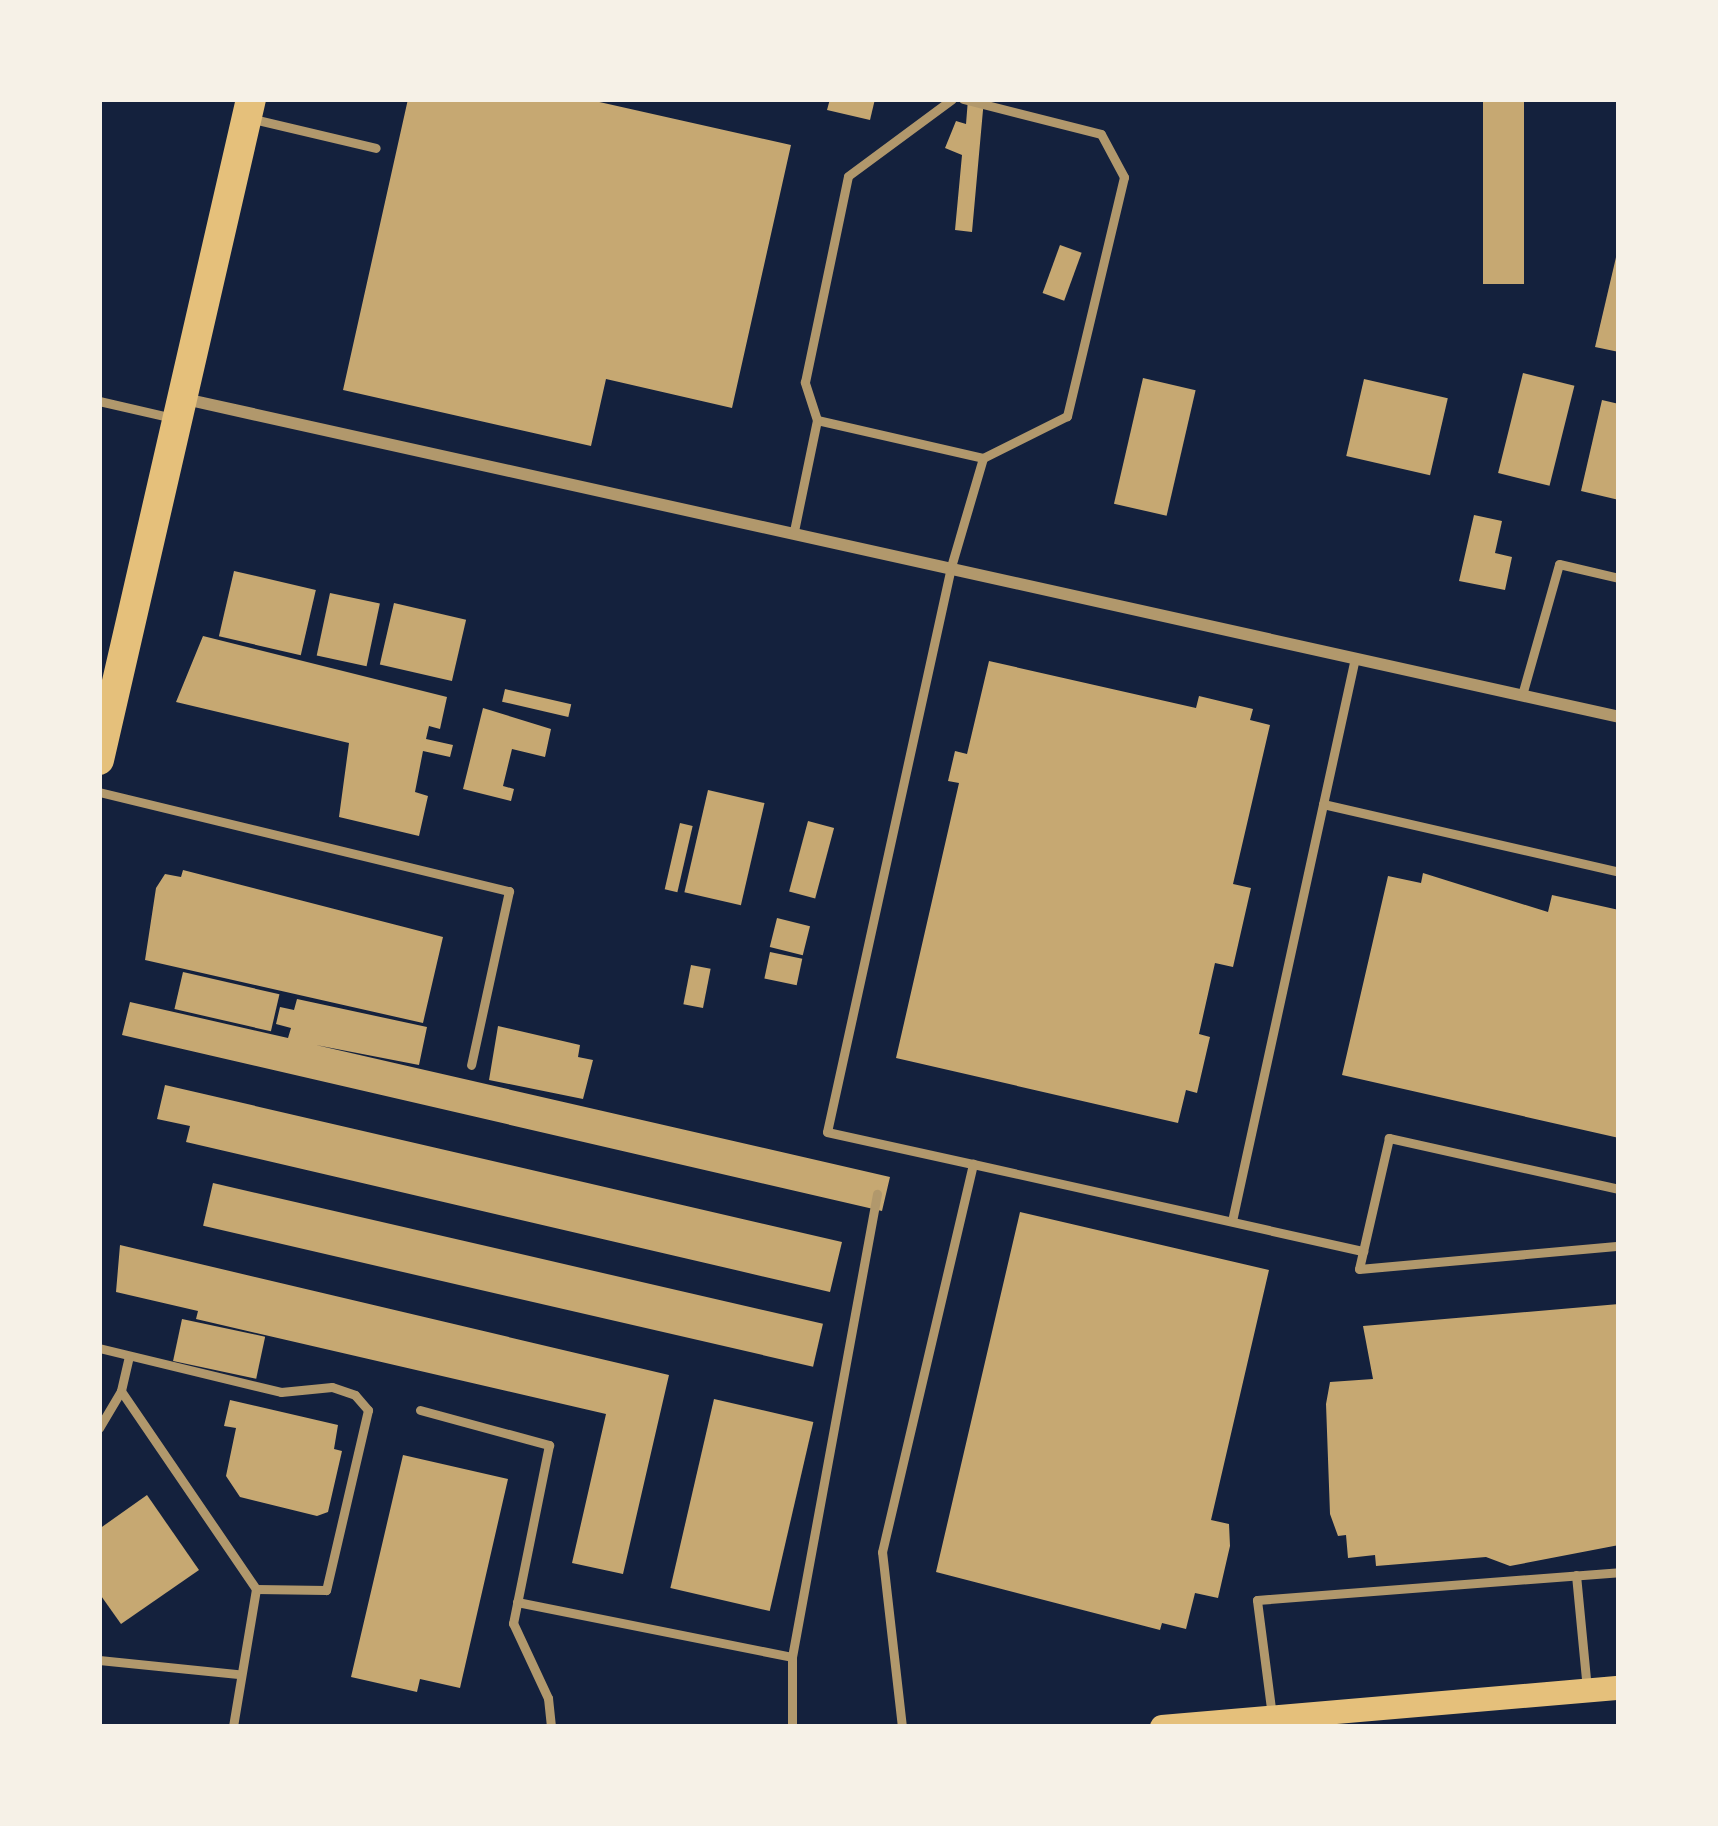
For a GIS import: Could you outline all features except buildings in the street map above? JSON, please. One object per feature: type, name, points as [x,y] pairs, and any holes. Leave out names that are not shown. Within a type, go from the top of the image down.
[{"type":"main road","points":[[99,760],[107,693],[182,409],[249,108]]},
{"type":"main road","points":[[1162,1727],[1273,1718],[1329,1720],[1619,1688]]},
{"type":"street","points":[[182,409],[794,531],[1619,717]]},
{"type":"lane","points":[[794,531],[817,420],[805,382],[848,176],[952,99]]},
{"type":"lane","points":[[817,420],[983,458],[1067,416],[1124,178],[1101,134],[963,99]]},
{"type":"lane","points":[[249,108],[376,148]]},
{"type":"lane","points":[[99,401],[182,409]]},
{"type":"lane","points":[[983,458],[951,567],[827,1132],[1364,1251]]},
{"type":"lane","points":[[1522,695],[1559,564],[1619,578]]},
{"type":"lane","points":[[1232,1221],[1355,658]]},
{"type":"lane","points":[[99,792],[509,891],[471,1066]]},
{"type":"lane","points":[[1323,804],[1619,872]]},
{"type":"lane","points":[[1619,1189],[1390,1138],[1359,1269],[1619,1246]]},
{"type":"lane","points":[[902,1727],[883,1552],[973,1164]]},
{"type":"lane","points":[[792,1727],[792,1657],[877,1194]]},
{"type":"lane","points":[[99,1348],[281,1392],[332,1387],[368,1410],[326,1590],[256,1589]]},
{"type":"lane","points":[[99,1428],[121,1391],[129,1355]]},
{"type":"lane","points":[[121,1391],[256,1589],[238,1674],[233,1727]]},
{"type":"lane","points":[[420,1410],[549,1445],[513,1623],[548,1698],[551,1727]]},
{"type":"lane","points":[[1273,1718],[1257,1600],[1619,1572]]},
{"type":"lane","points":[[1576,1576],[1587,1690]]},
{"type":"lane","points":[[517,1602],[792,1657]]},
{"type":"lane","points":[[99,1660],[238,1674]]}]
